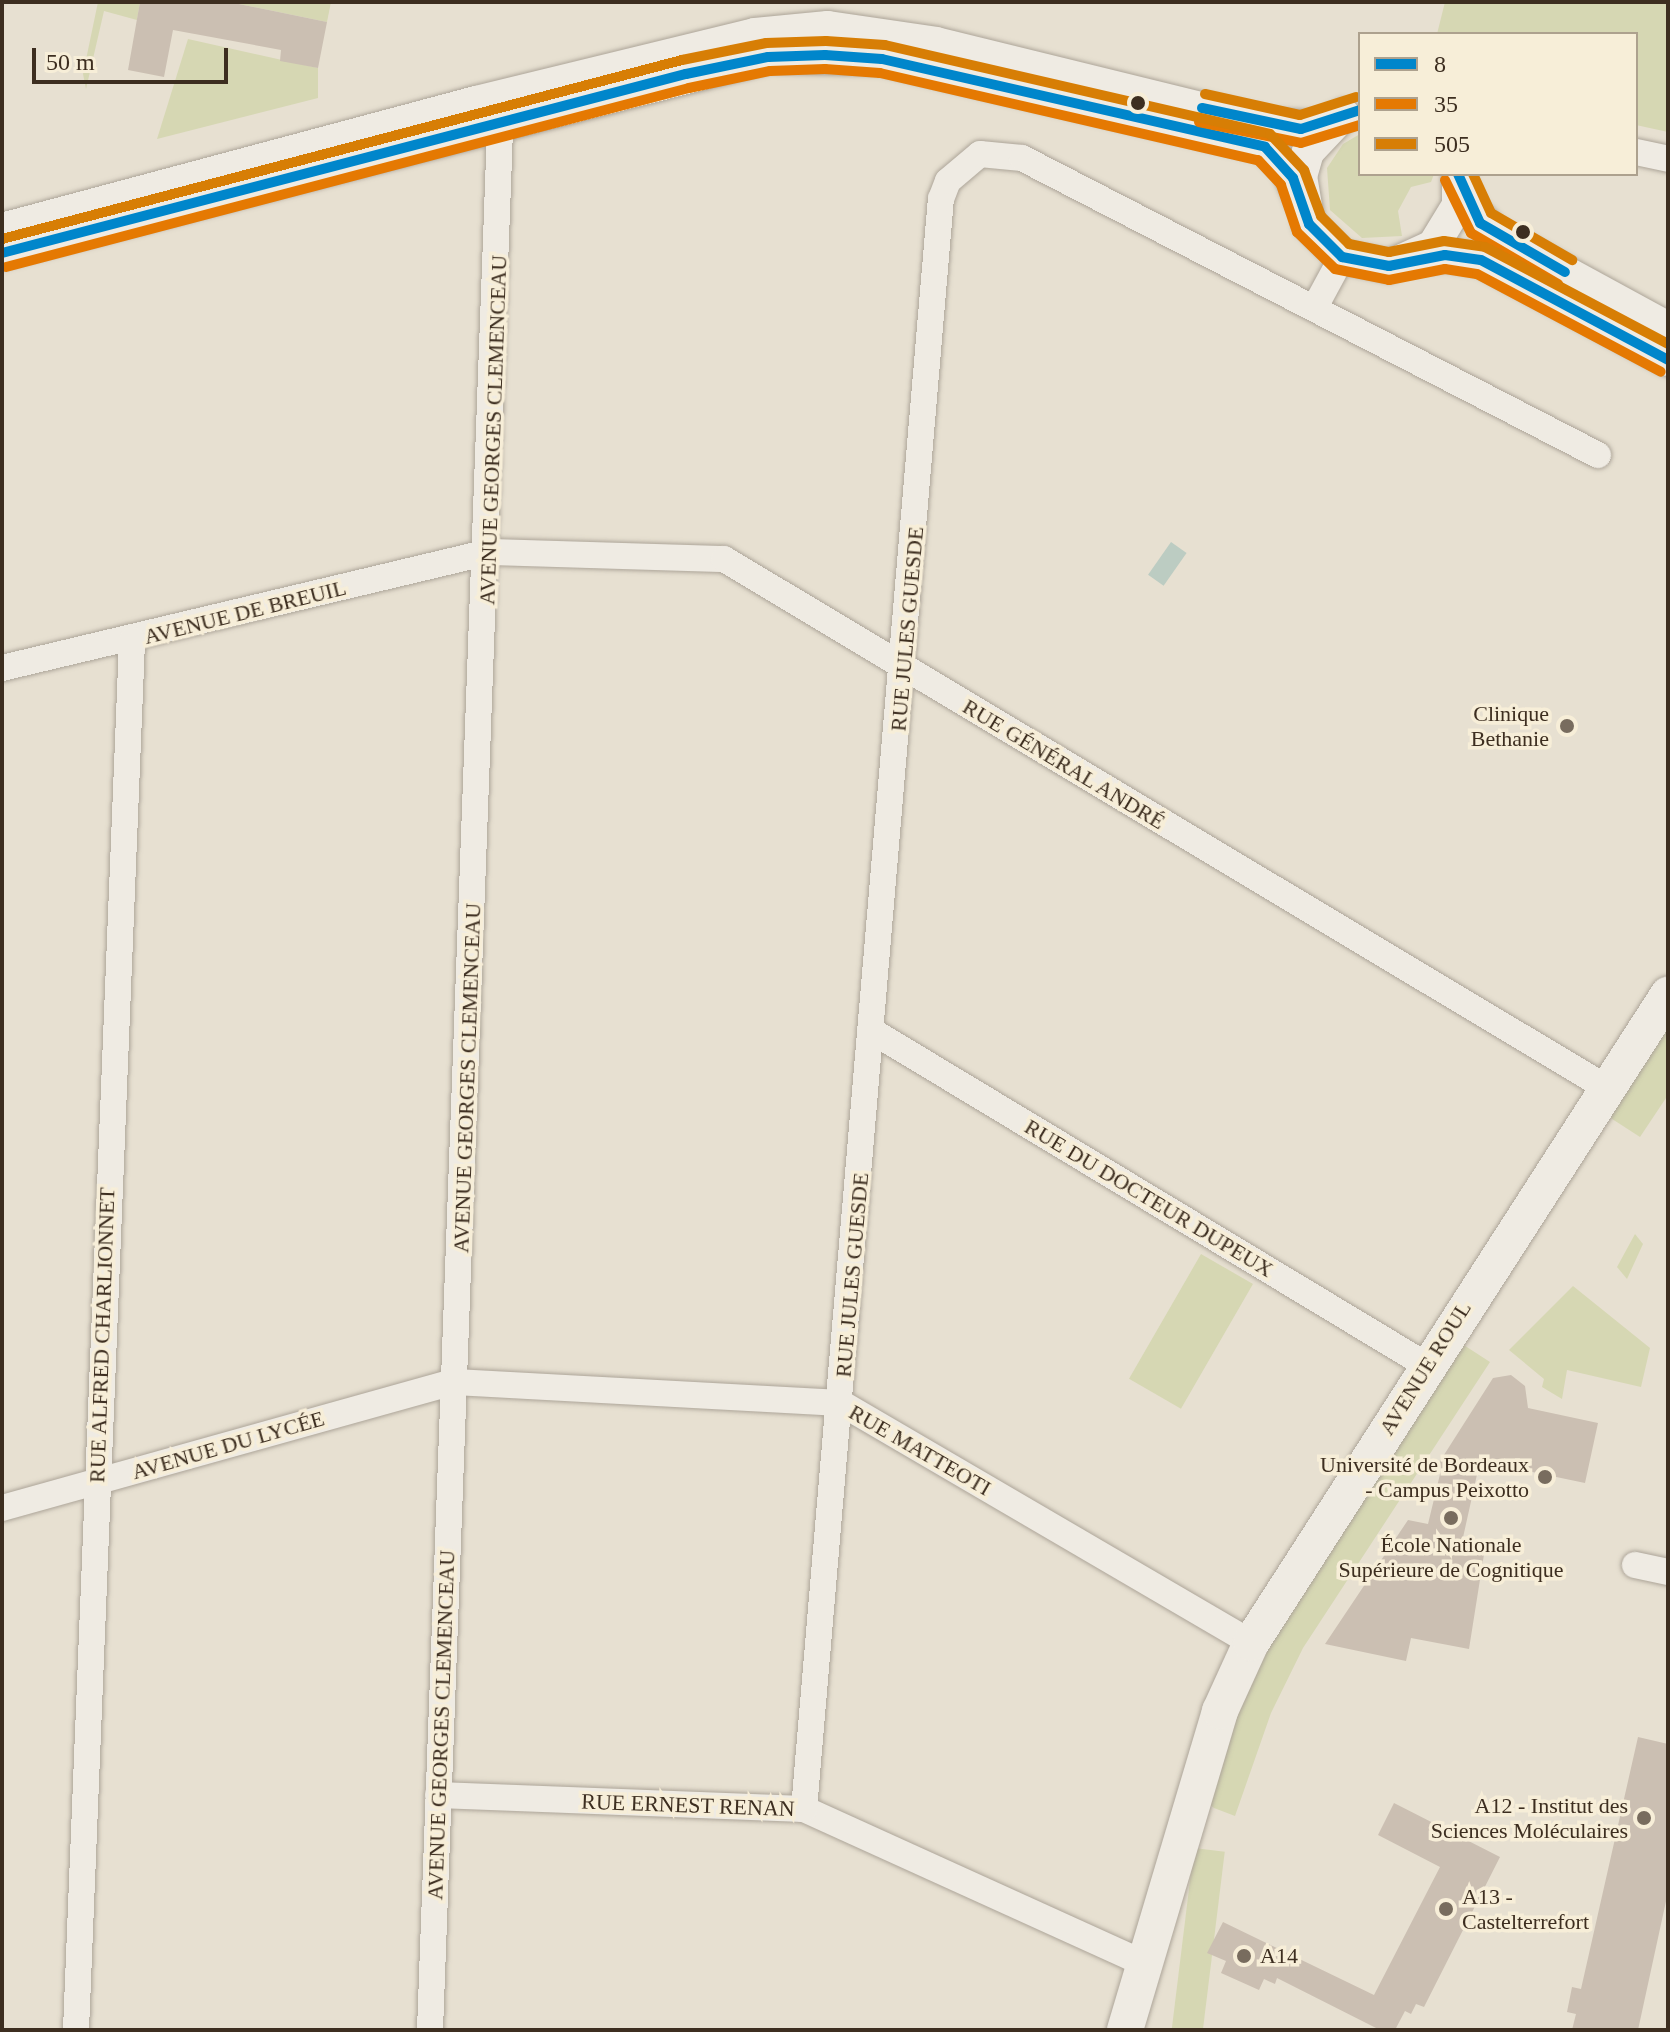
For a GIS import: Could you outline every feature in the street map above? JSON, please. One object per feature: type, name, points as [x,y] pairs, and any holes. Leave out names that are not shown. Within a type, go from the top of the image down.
[{"type":"main road","name":"AVENUE ROUL","points":[[1125,2030],[1220,1711],[1251,1643],[1426,1365],[1668,995]]},
{"type":"street","points":[[2,229],[755,34],[852,43],[1271,125],[1321,127],[1352,113]]},
{"type":"street","points":[[2,253],[768,57],[852,43]]},
{"type":"street","points":[[988,70],[1265,147],[1287,168],[1309,224],[1342,257],[1365,265],[1445,255],[1481,260],[1668,360]]},
{"type":"street","points":[[1302,202],[1308,152],[1352,113]]},
{"type":"street","name":"AVENUE GEORGES CLEMENCEAU","points":[[430,2030],[488,552],[500,126]]},
{"type":"street","name":"RUE JULES GUESDE","points":[[804,1809],[904,667],[941,199],[959,166],[990,152],[1022,158],[1598,455]]},
{"type":"street","points":[[1638,152],[1668,159]]},
{"type":"street","points":[[1413,259],[1449,227],[1459,177]]},
{"type":"street","points":[[1459,177],[1472,210],[1494,233],[1668,328]]},
{"type":"street","points":[[1315,307],[1342,257]]},
{"type":"street","name":"AVENUE DE BREUIL","points":[[2,668],[132,640],[488,552]]},
{"type":"street","name":"RUE GÉNÉRAL ANDRÉ","points":[[488,552],[724,559],[1607,1088]]},
{"type":"street","name":"RUE ALFRED CHARLIONNET","points":[[76,2030],[132,640]]},
{"type":"street","name":"RUE DU DOCTEUR DUPEUX","points":[[872,1031],[1426,1365]]},
{"type":"street","name":"RUE MATTEOTI","points":[[454,1382],[841,1403],[1251,1643]]},
{"type":"street","name":"AVENUE DU LYCÉE","points":[[2,1508],[454,1382]]},
{"type":"street","points":[[1635,1565],[1668,1572]]},
{"type":"street","name":"RUE ERNEST RENAN","points":[[438,1795],[804,1809],[1143,1963]]},
{"type":"green space","points":[[98,2],[140,2],[137,20],[104,11],[86,89],[83,74]]},
{"type":"green space","points":[[229,2],[331,2],[327,22]]},
{"type":"green space","points":[[1445,2],[1668,2],[1668,132],[1638,125],[1638,32],[1438,32]]},
{"type":"green space","points":[[188,39],[318,68],[318,98],[157,139]]},
{"type":"green space","points":[[1358,135],[1358,176],[1433,176],[1431,182],[1411,187],[1398,211],[1402,236],[1362,238],[1330,210],[1327,168],[1343,144]]},
{"type":"green space","points":[[1668,1020],[1668,1095],[1640,1137],[1606,1115]]},
{"type":"green space","points":[[1635,1234],[1643,1244],[1627,1279],[1617,1267]]},
{"type":"green space","points":[[1201,1254],[1253,1284],[1181,1409],[1129,1379]]},
{"type":"green space","points":[[1573,1286],[1650,1348],[1641,1387],[1567,1370],[1562,1399],[1542,1387],[1544,1379],[1509,1350]]},
{"type":"green space","points":[[1456,1340],[1490,1362],[1303,1648],[1271,1713],[1235,1816],[1214,1808],[1209,1804],[1241,1692]]},
{"type":"green space","points":[[1194,1848],[1225,1852],[1203,2030],[1172,2030]]},
{"type":"shaded area","points":[[1171,542],[1187,553],[1164,586],[1148,575]]},
{"type":"building","points":[[140,2],[229,2],[327,22],[318,68],[280,61],[281,50],[173,30],[164,77],[128,70]]},
{"type":"building","name":"École Nationale Supérieure de Cognitique","points":[[1511,1375],[1525,1386],[1528,1408],[1598,1423],[1585,1483],[1480,1461],[1462,1542],[1485,1548],[1469,1649],[1411,1638],[1406,1661],[1325,1644],[1408,1520],[1428,1524],[1441,1470],[1435,1469],[1493,1378]]},
{"type":"building","name":"A12 - Institut des Sciences Moléculaires","points":[[1638,1737],[1668,1744],[1668,1892],[1638,2030],[1572,2030],[1576,2014],[1567,2012],[1572,1987],[1581,1989]]},
{"type":"building","name":"A13 - Castelterrefort","points":[[1394,1803],[1500,1857],[1424,2007],[1416,2004],[1411,2014],[1405,2011],[1395,2030],[1380,2030],[1277,1978],[1275,1984],[1264,1979],[1259,1990],[1221,1973],[1226,1961],[1207,1953],[1223,1922],[1374,1995],[1440,1867],[1378,1835]]},
{"type":"transit line","name":"505","points":[[2,239],[682,60],[766,43],[826,41],[885,45],[1270,134],[1304,170],[1321,216],[1349,244],[1389,252],[1444,241],[1485,247],[1668,344]]},
{"type":"transit line","name":"8","points":[[2,253],[686,74],[768,57],[825,55],[882,59],[1265,147],[1293,178],[1309,224],[1342,257],[1389,266],[1445,255],[1481,260],[1668,360]]},
{"type":"transit line","name":"35","points":[[6,267],[689,88],[770,71],[825,69],[880,73],[1258,160],[1281,185],[1297,232],[1335,269],[1389,280],[1445,269],[1477,274],[1661,372]]},
{"type":"transit line","name":"505","points":[[1205,94],[1300,115],[1356,97]]},
{"type":"transit line","name":"8","points":[[1202,108],[1301,129],[1358,111]]},
{"type":"transit line","name":"35","points":[[1199,122],[1301,143],[1358,126]]},
{"type":"transit line","name":"8","points":[[1459,176],[1480,223],[1565,272]]},
{"type":"transit line","name":"505","points":[[1474,176],[1491,213],[1572,260]]},
{"type":"transit line","name":"35","points":[[1445,180],[1471,233],[1558,284]]},
{"type":"place","name":"Clinique Bethanie","points":[[1567,726]]},
{"type":"place","name":"Université de Bordeaux - Campus Peixotto","points":[[1545,1477]]},
{"type":"place","name":"École Nationale Supérieure de Cognitique","points":[[1451,1518]]},
{"type":"place","name":"A12 - Institut des Sciences Moléculaires","points":[[1644,1818]]},
{"type":"place","name":"A13 - Castelterrefort","points":[[1446,1909]]},
{"type":"place","name":"A14","points":[[1244,1956]]}]
